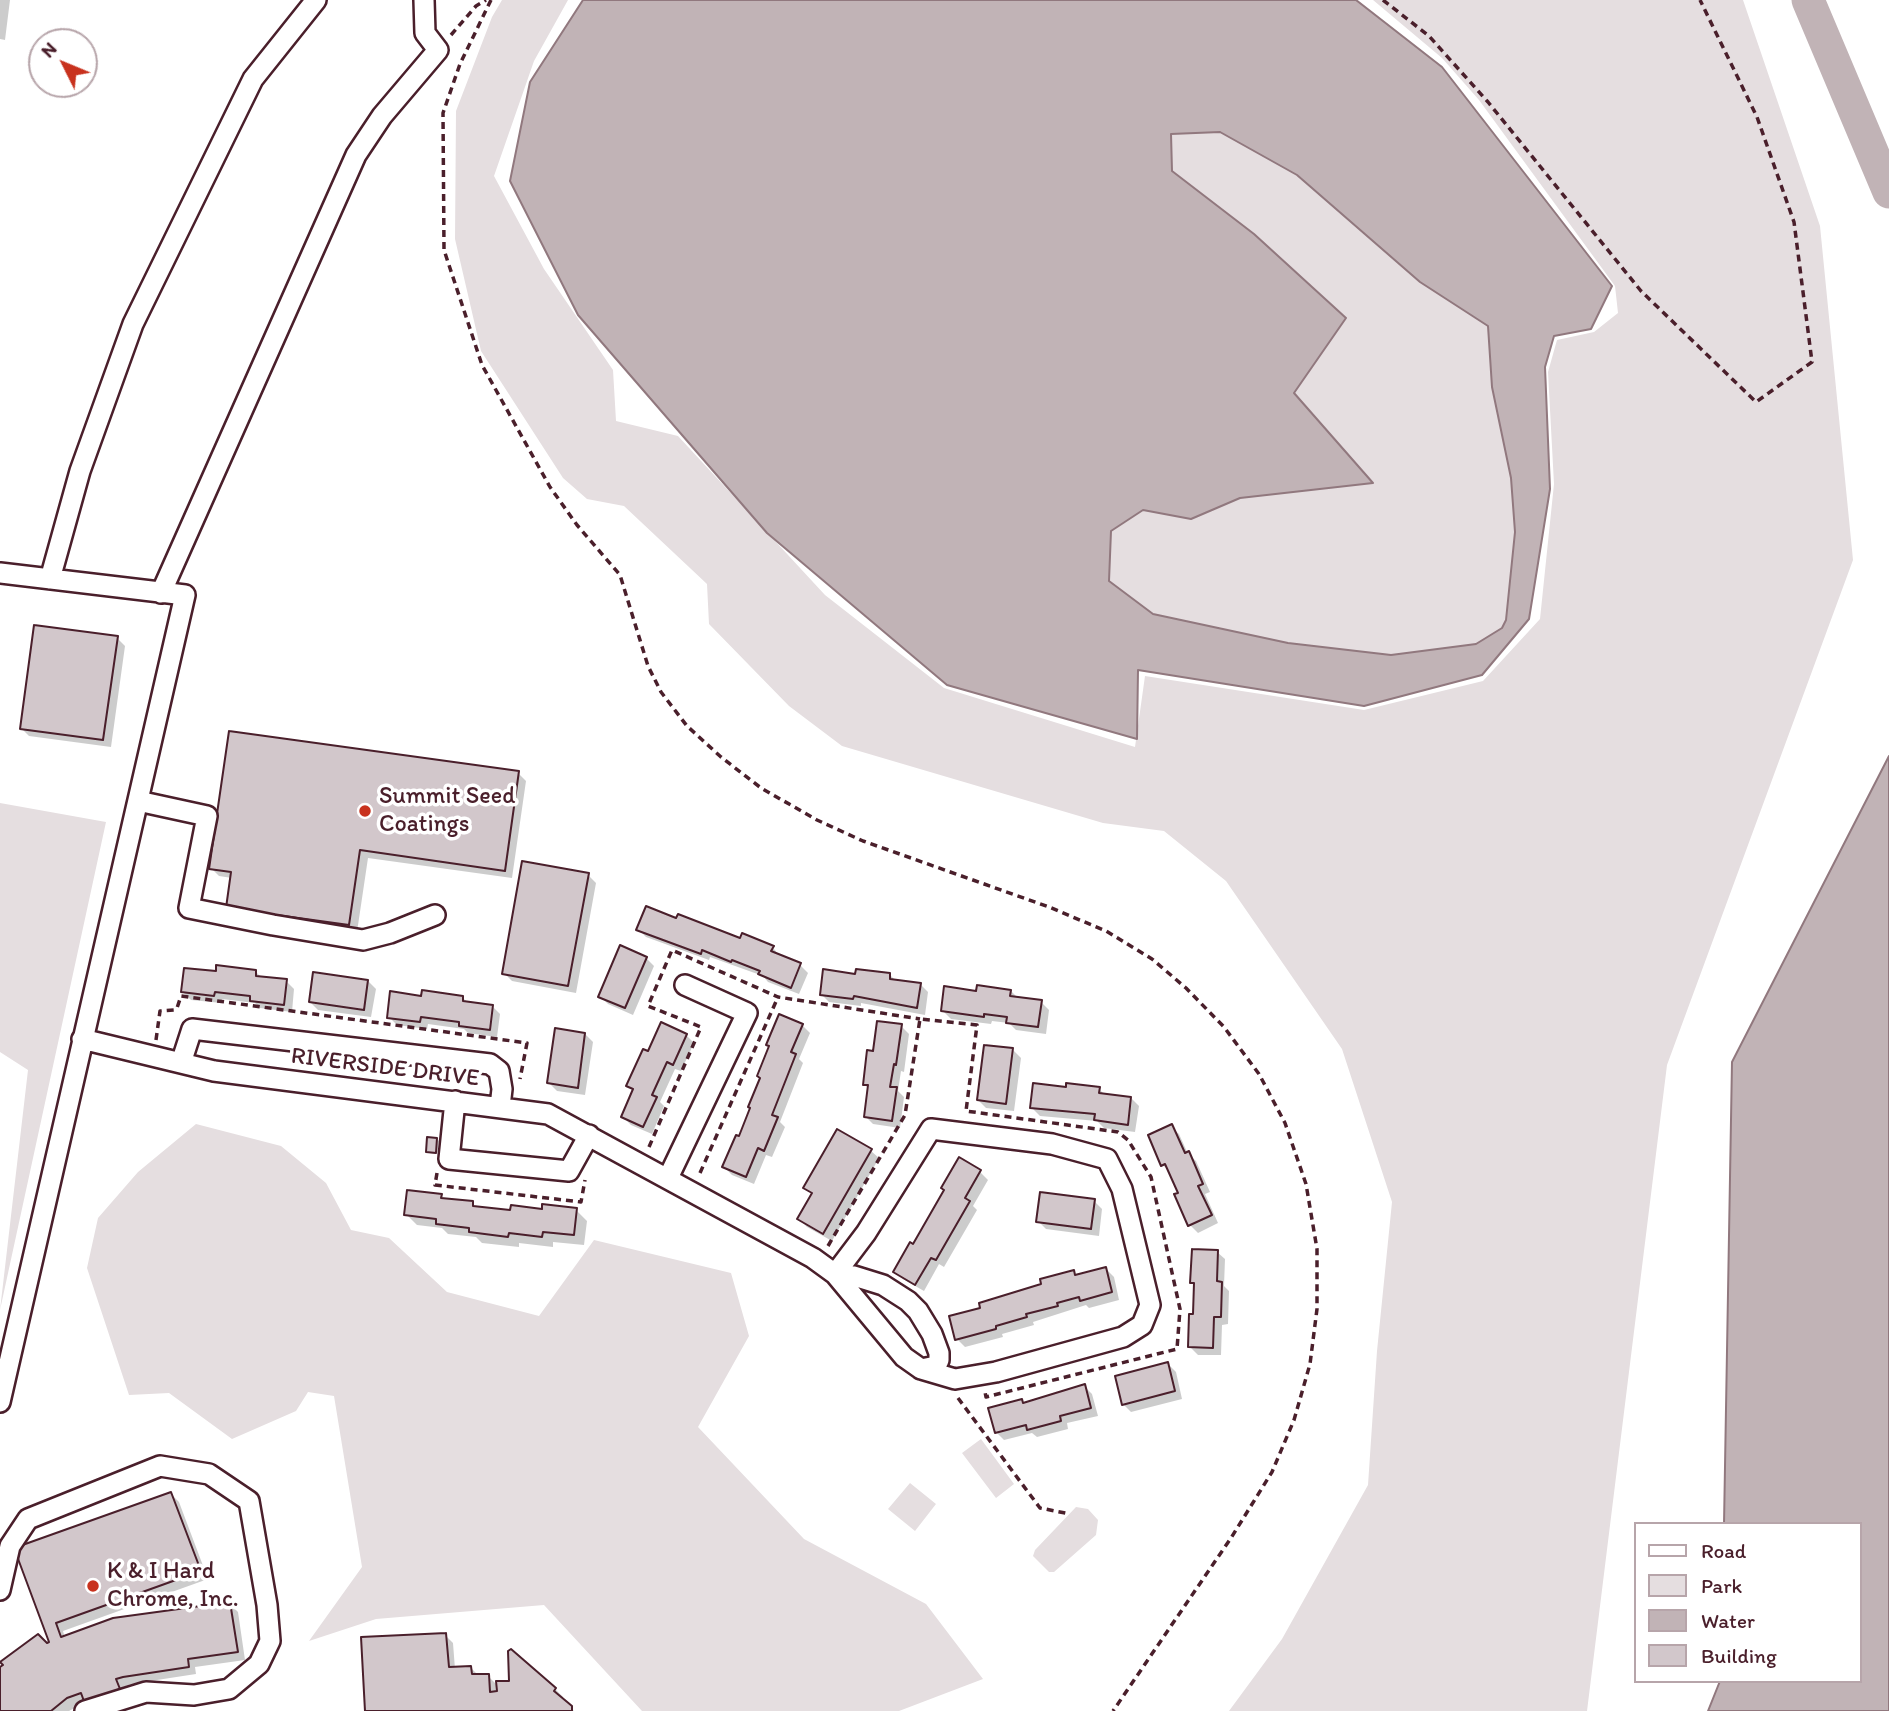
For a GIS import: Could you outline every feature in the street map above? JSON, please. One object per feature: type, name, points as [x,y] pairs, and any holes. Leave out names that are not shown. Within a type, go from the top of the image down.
[{"type":"street","points":[[50,579],[80,471],[133,324],[253,79],[316,0]]},
{"type":"street","points":[[161,593],[356,155],[382,116],[438,50],[425,33],[424,0]]},
{"type":"street","points":[[0,573],[185,595],[0,1402]]},
{"type":"street","points":[[138,801],[207,816],[189,908],[273,926],[363,940],[390,933],[435,915]]},
{"type":"street","points":[[668,1178],[747,1013],[685,985]]},
{"type":"street","points":[[181,1063],[192,1029],[490,1065],[499,1071],[502,1089],[500,1107]]},
{"type":"street","name":"RIVERSIDE DRIVE","points":[[82,1039],[214,1071],[548,1114],[813,1258],[835,1273]]},
{"type":"street","points":[[456,1101],[449,1159],[569,1171],[589,1135]]},
{"type":"street","points":[[931,1129],[1052,1144],[1107,1159],[1122,1189],[1150,1305],[1142,1325],[1123,1337],[996,1371],[955,1379],[921,1369],[904,1357],[835,1273],[866,1233],[931,1129]]},
{"type":"street","points":[[835,1273],[883,1285],[918,1311],[932,1334],[939,1353],[936,1366],[921,1369]]},
{"type":"street","points":[[0,1590],[10,1546],[28,1519],[160,1466],[209,1474],[249,1501],[267,1605],[270,1641],[258,1664],[229,1689],[194,1695],[146,1692],[85,1711]]},
{"type":"path","points":[[438,50],[476,6],[489,0]]},
{"type":"path","points":[[489,0],[460,64],[443,113],[444,250],[482,365],[550,487],[577,525],[620,575],[648,666],[661,692],[687,726]]},
{"type":"path","points":[[1383,0],[1429,36],[1641,291],[1756,401],[1812,362],[1794,222],[1757,117],[1700,0]]},
{"type":"path","points":[[648,1150],[701,1027],[648,1006],[672,950],[778,998],[977,1025],[966,1111],[1118,1132],[1128,1140],[1151,1177],[1180,1309],[1177,1349],[986,1396],[983,1383]]},
{"type":"path","points":[[156,1040],[160,1011],[177,1008],[181,996],[527,1043],[519,1086]]},
{"type":"path","points":[[700,1173],[778,998]]},
{"type":"path","points":[[827,1248],[905,1115],[920,1019]]},
{"type":"path","points":[[950,1378],[949,1387],[1040,1508],[1070,1514]]},
{"type":"green space","points":[[502,0],[568,0],[534,61],[494,176],[544,269],[613,370],[616,421],[678,436],[825,595],[944,688],[1135,747],[1145,676],[1364,710],[1483,681],[1540,619],[1554,484],[1548,372],[1557,340],[1594,332],[1618,313],[1615,286],[1479,100],[1442,58],[1373,0],[1743,0],[1820,226],[1853,560],[1667,1065],[1587,1711],[1229,1711],[1282,1639],[1368,1485],[1377,1351],[1392,1202],[1342,1049],[1226,881],[1164,831],[1103,823],[842,746],[789,706],[709,624],[707,584],[624,506],[587,499],[563,478],[481,351],[455,239],[456,111],[492,17]]},
{"type":"green space","points":[[1220,132],[1297,175],[1420,282],[1488,326],[1492,387],[1511,478],[1515,532],[1506,620],[1502,628],[1476,644],[1391,655],[1288,643],[1153,614],[1109,581],[1111,531],[1143,509],[1191,519],[1240,498],[1372,482],[1294,393],[1346,318],[1254,234],[1172,171],[1171,134]]},
{"type":"green space","points":[[0,803],[106,822],[0,1310],[28,1070],[0,1052]]},
{"type":"green space","points":[[196,1124],[281,1146],[326,1183],[351,1230],[389,1238],[447,1292],[539,1316],[594,1240],[731,1273],[749,1336],[698,1427],[804,1539],[926,1604],[983,1679],[899,1711],[642,1711],[544,1605],[376,1619],[309,1641],[362,1567],[334,1396],[308,1392],[296,1411],[232,1439],[169,1393],[129,1395],[87,1268],[98,1218],[138,1172]]},
{"type":"green space","points":[[981,1439],[1014,1484],[996,1498],[962,1453]]},
{"type":"green space","points":[[910,1483],[936,1504],[915,1531],[888,1509]]},
{"type":"green space","points":[[1076,1507],[1088,1509],[1098,1520],[1096,1535],[1054,1572],[1049,1572],[1033,1556],[1035,1550]]},
{"type":"water","points":[[583,0],[1356,0],[1442,67],[1612,286],[1591,329],[1554,336],[1545,367],[1550,489],[1529,619],[1482,675],[1364,706],[1138,670],[1137,739],[947,685],[767,533],[578,315],[510,181],[530,82]],"holes":[[[1220,132],[1297,175],[1420,282],[1488,326],[1492,387],[1511,478],[1515,532],[1506,620],[1502,628],[1476,644],[1391,655],[1288,643],[1153,614],[1109,581],[1111,531],[1143,510],[1191,519],[1240,498],[1373,483],[1294,393],[1346,318],[1254,234],[1172,171],[1171,134]]]},
{"type":"water","points":[[1889,756],[1889,1711],[1708,1711],[1719,1683],[1861,1683],[1861,1522],[1724,1522],[1732,1062]]},
{"type":"building","points":[[34,625],[118,636],[103,740],[20,729]]},
{"type":"building","name":"Summit Seed Coatings","points":[[229,731],[519,771],[505,871],[360,850],[349,925],[226,908],[231,872],[209,869]]},
{"type":"building","points":[[522,861],[589,873],[568,986],[502,974]]},
{"type":"building","points":[[646,906],[676,918],[678,914],[740,938],[742,933],[774,946],[771,951],[801,963],[791,988],[732,960],[731,962],[702,950],[701,954],[636,930]]},
{"type":"building","points":[[620,945],[647,957],[625,1008],[598,997]]},
{"type":"building","points":[[216,965],[256,970],[256,976],[287,979],[284,1005],[250,1001],[250,996],[181,992],[184,968],[216,971]]},
{"type":"building","points":[[823,969],[855,974],[856,969],[890,973],[890,979],[921,983],[917,1008],[854,996],[853,999],[820,995]]},
{"type":"building","points":[[313,972],[368,980],[364,1010],[309,1002]]},
{"type":"building","points":[[977,985],[1011,990],[1010,996],[1042,1000],[1038,1027],[1006,1023],[1007,1017],[941,1011],[944,986],[976,991]]},
{"type":"building","points":[[422,990],[463,996],[463,1001],[493,1005],[490,1030],[459,1026],[459,1022],[421,1017],[420,1022],[387,1018],[390,991],[421,996]]},
{"type":"building","points":[[779,1014],[803,1024],[791,1052],[796,1054],[772,1115],[778,1117],[764,1151],[758,1148],[746,1177],[722,1167],[750,1108],[748,1107],[760,1078],[757,1076],[769,1046],[766,1045]]},
{"type":"building","points":[[877,1021],[902,1024],[890,1087],[897,1087],[892,1121],[864,1117],[868,1085],[863,1085],[867,1050],[873,1051]]},
{"type":"building","points":[[661,1022],[687,1034],[673,1065],[667,1062],[652,1095],[657,1097],[643,1127],[621,1117],[633,1089],[626,1086],[643,1049],[648,1051]]},
{"type":"building","points":[[555,1028],[585,1033],[578,1088],[547,1083]]},
{"type":"building","points":[[984,1045],[1013,1048],[1006,1104],[977,1100]]},
{"type":"building","points":[[1033,1083],[1100,1087],[1099,1093],[1131,1097],[1128,1125],[1094,1120],[1095,1114],[1030,1108]]},
{"type":"building","points":[[1172,1124],[1185,1153],[1189,1151],[1203,1184],[1198,1186],[1212,1215],[1188,1226],[1174,1194],[1178,1193],[1165,1164],[1161,1166],[1148,1135]]},
{"type":"building","points":[[837,1129],[872,1149],[823,1234],[797,1219],[812,1193],[803,1188]]},
{"type":"building","points":[[427,1137],[437,1138],[436,1153],[426,1152]]},
{"type":"building","points":[[959,1157],[981,1170],[965,1198],[970,1201],[936,1260],[931,1258],[915,1285],[893,1272],[910,1242],[913,1244],[944,1190],[941,1188]]},
{"type":"building","points":[[407,1190],[442,1194],[441,1198],[473,1201],[473,1206],[510,1210],[511,1205],[542,1209],[542,1204],[577,1208],[574,1235],[543,1232],[542,1237],[509,1233],[508,1237],[436,1224],[436,1219],[404,1215]]},
{"type":"building","points":[[1040,1192],[1095,1199],[1091,1229],[1036,1222]]},
{"type":"building","points":[[1192,1249],[1218,1250],[1217,1281],[1222,1282],[1221,1317],[1214,1317],[1213,1348],[1188,1347],[1189,1314],[1193,1314],[1194,1283],[1190,1283]]},
{"type":"building","points":[[1106,1267],[1112,1292],[1080,1301],[1079,1297],[1057,1303],[1058,1306],[1026,1314],[1027,1317],[996,1326],[996,1329],[955,1340],[949,1316],[980,1308],[979,1303],[1041,1284],[1040,1279],[1074,1270],[1075,1275]]},
{"type":"building","points":[[1168,1362],[1175,1391],[1122,1405],[1115,1376]]},
{"type":"building","points":[[1085,1384],[1091,1408],[1060,1416],[1061,1421],[1027,1430],[1026,1425],[995,1433],[988,1408],[1022,1399],[1023,1403]]},
{"type":"building","name":"K & I Hard Chrome, Inc.","points":[[171,1492],[201,1571],[56,1623],[61,1637],[113,1618],[230,1602],[238,1652],[188,1659],[189,1667],[116,1679],[120,1689],[85,1704],[81,1693],[67,1698],[51,1711],[0,1711],[0,1667],[3,1665],[0,1662],[38,1634],[49,1642],[14,1548]]},
{"type":"building","points":[[446,1633],[449,1667],[471,1666],[472,1674],[489,1674],[490,1692],[497,1691],[496,1681],[509,1681],[508,1651],[511,1649],[556,1688],[554,1691],[572,1706],[572,1711],[365,1711],[361,1637]]},
{"type":"waterway","points":[[1808,0],[1889,192]]},
{"type":"place","name":"Summit Seed Coatings","points":[[365,811]]},
{"type":"place","name":"K & I Hard Chrome, Inc.","points":[[93,1586]]}]
